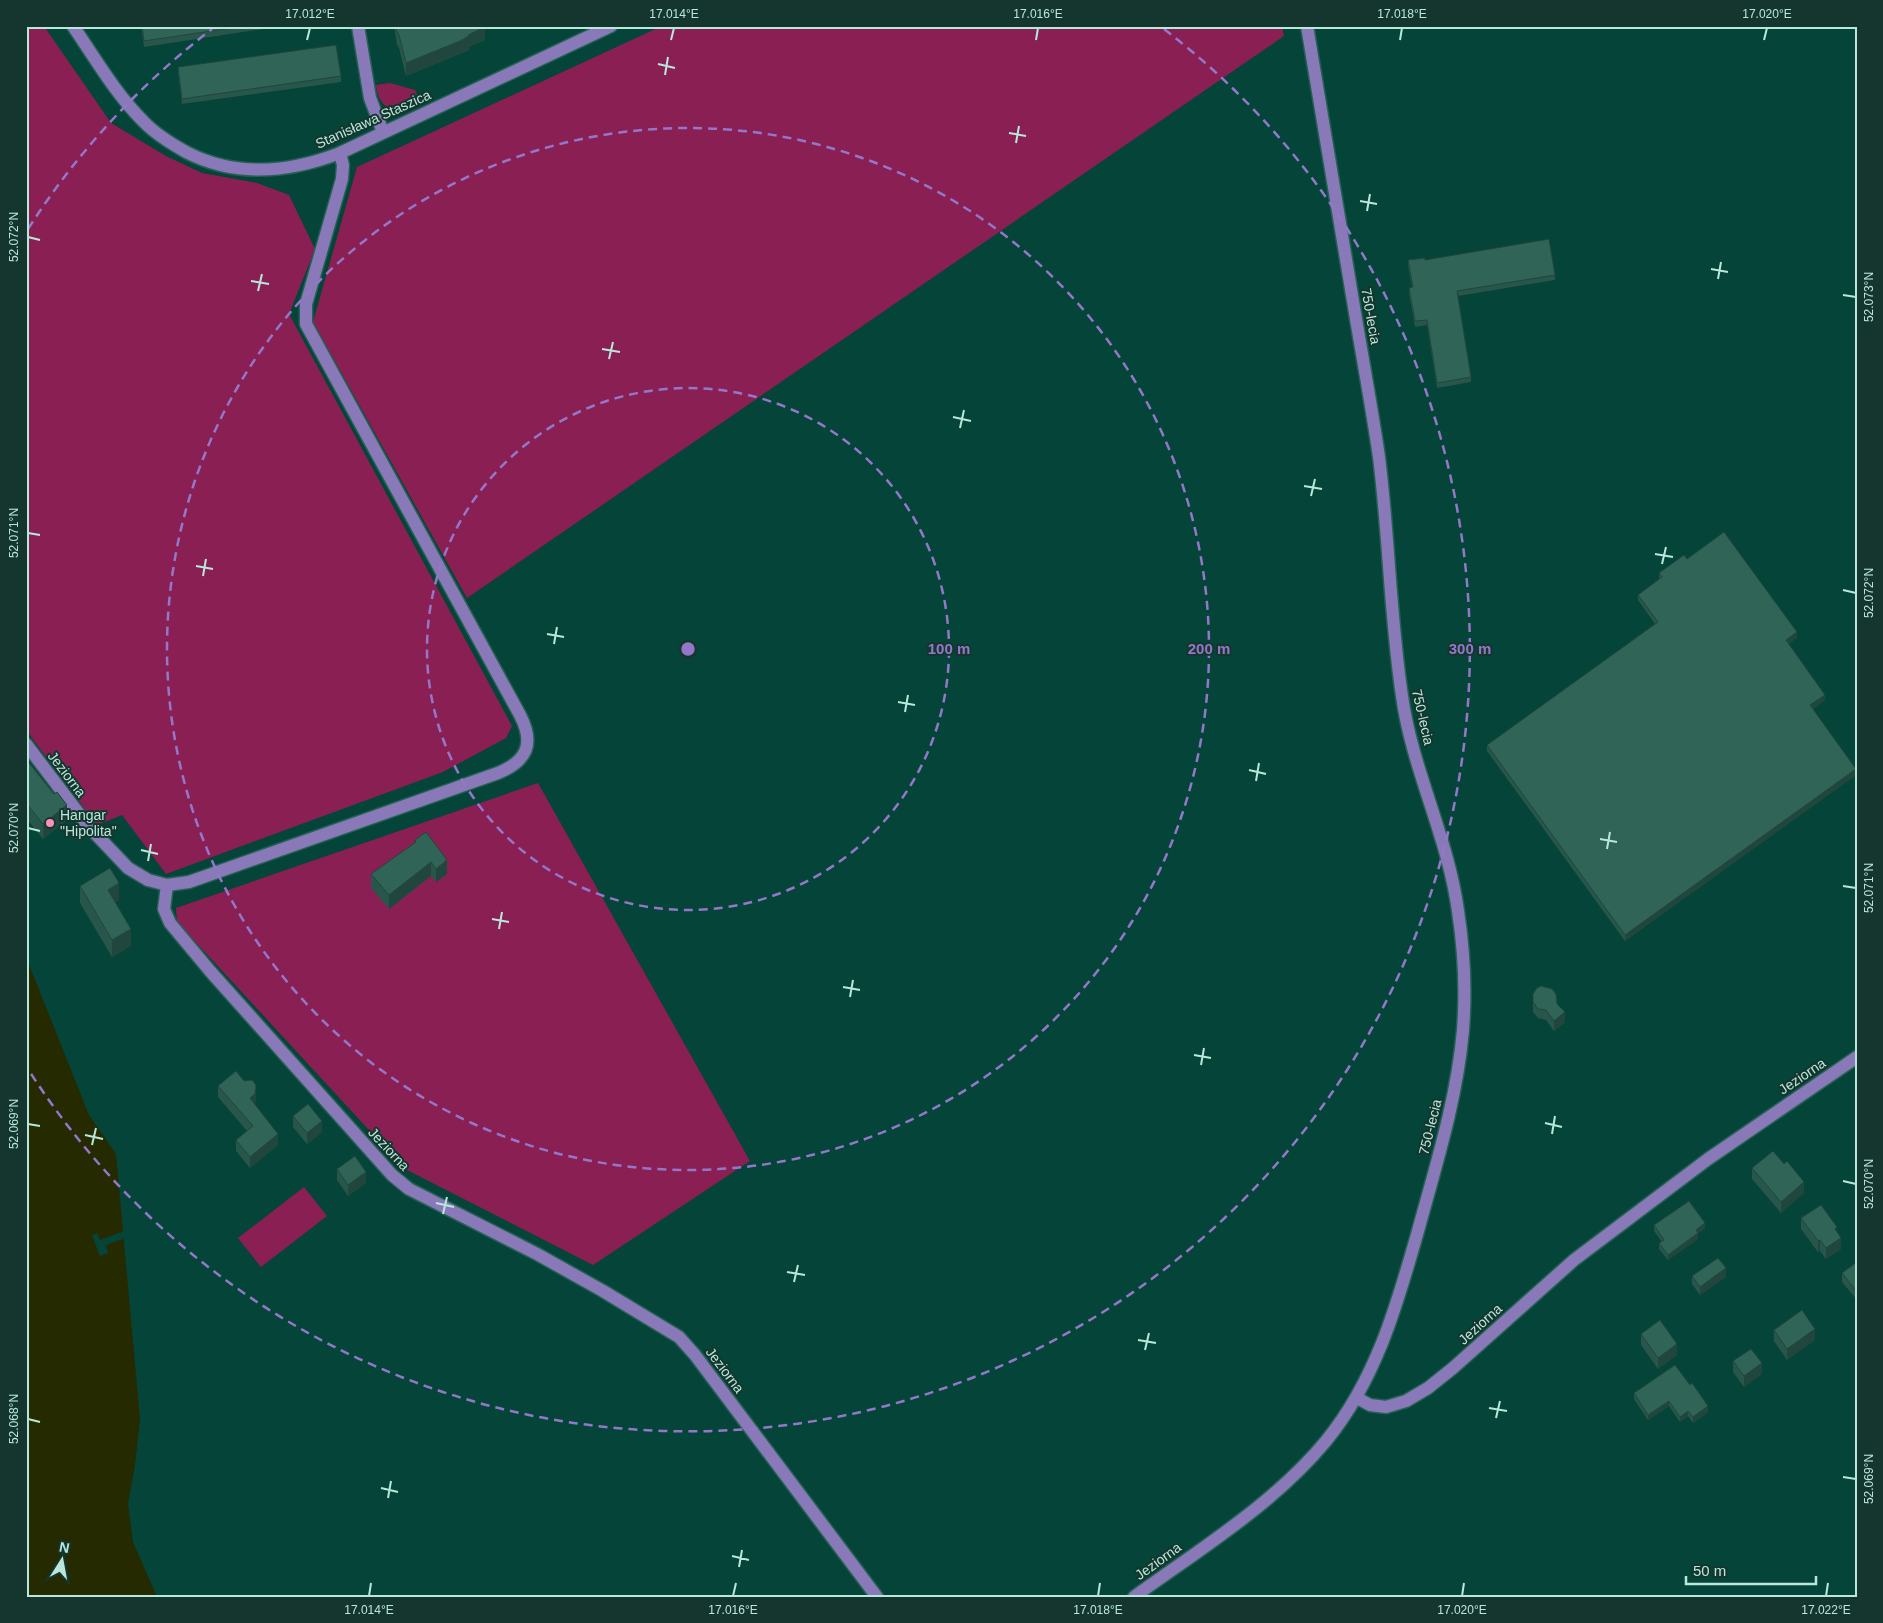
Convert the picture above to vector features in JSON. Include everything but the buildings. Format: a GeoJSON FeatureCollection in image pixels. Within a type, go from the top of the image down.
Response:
{"type":"FeatureCollection","features":[{"type":"Feature","properties":{"kind":"street","name":"Stanisława Staszica"},"geometry":{"type":"LineString","coordinates":[[73,26],[134,112],[156,133],[193,155],[227,167],[267,170],[280,170],[311,163],[340,153],[612,26]]}},
{"type":"Feature","properties":{"kind":"street"},"geometry":{"type":"LineString","coordinates":[[358,26],[370,98],[383,132]]}},
{"type":"Feature","properties":{"kind":"street","name":"750-lecia"},"geometry":{"type":"LineString","coordinates":[[1307,26],[1379,459],[1404,712],[1445,846],[1455,890],[1463,963],[1464,1007],[1461,1047],[1446,1128],[1391,1321],[1376,1360],[1357,1398]]}},
{"type":"Feature","properties":{"kind":"street"},"geometry":{"type":"LineString","coordinates":[[167,885],[189,882],[498,774],[514,766],[526,751],[528,732],[520,715],[306,324],[306,304],[342,180],[343,165],[340,153]]}},
{"type":"Feature","properties":{"kind":"street","name":"Jeziorna"},"geometry":{"type":"LineString","coordinates":[[26,744],[83,819],[128,868],[148,880],[167,885],[164,908],[170,922],[216,978],[392,1175],[409,1189],[558,1265],[679,1337],[695,1355],[877,1597]]}},
{"type":"Feature","properties":{"kind":"street","name":"Jeziorna"},"geometry":{"type":"LineString","coordinates":[[1134,1597],[1226,1531],[1286,1483],[1326,1441],[1357,1398],[1370,1405],[1386,1407],[1406,1401],[1428,1388],[1574,1260],[1708,1159],[1857,1057]]}},
{"type":"Feature","properties":{"kind":"shaded area"},"geometry":{"type":"Polygon","coordinates":[[[26,26],[44,26],[111,123],[166,156],[202,173],[257,183],[289,195],[315,249],[289,314],[512,726],[506,738],[443,772],[166,874],[122,815],[97,825],[26,730],[26,26]]]}},
{"type":"Feature","properties":{"kind":"shaded area"},"geometry":{"type":"Polygon","coordinates":[[[662,26],[1282,26],[1284,36],[467,598],[313,322],[357,167],[662,26]]]}},
{"type":"Feature","properties":{"kind":"shaded area"},"geometry":{"type":"Polygon","coordinates":[[[390,83],[415,90],[421,105],[406,110],[392,109],[386,106],[381,101],[376,85],[390,83]]]}},
{"type":"Feature","properties":{"kind":"shaded area"},"geometry":{"type":"Polygon","coordinates":[[[538,783],[750,1161],[593,1265],[405,1169],[177,922],[176,908],[538,783]]]}},
{"type":"Feature","properties":{"kind":"shaded area"},"geometry":{"type":"Polygon","coordinates":[[[26,957],[89,1115],[116,1154],[140,1419],[128,1504],[133,1542],[157,1597],[26,1597],[26,957]]]}},
{"type":"Feature","properties":{"kind":"shaded area"},"geometry":{"type":"Polygon","coordinates":[[[304,1187],[327,1216],[261,1267],[238,1238],[304,1187]]]}},
{"type":"Feature","properties":{"kind":"pier"},"geometry":{"type":"Polygon","coordinates":[[[124,1231],[126,1238],[106,1245],[108,1253],[100,1256],[92,1235],[97,1233],[100,1240],[124,1231]]]}},
{"type":"Feature","properties":{"kind":"place","name":"Hangar \"Hipolita\""},"geometry":{"type":"Point","coordinates":[50,823]}}]}
